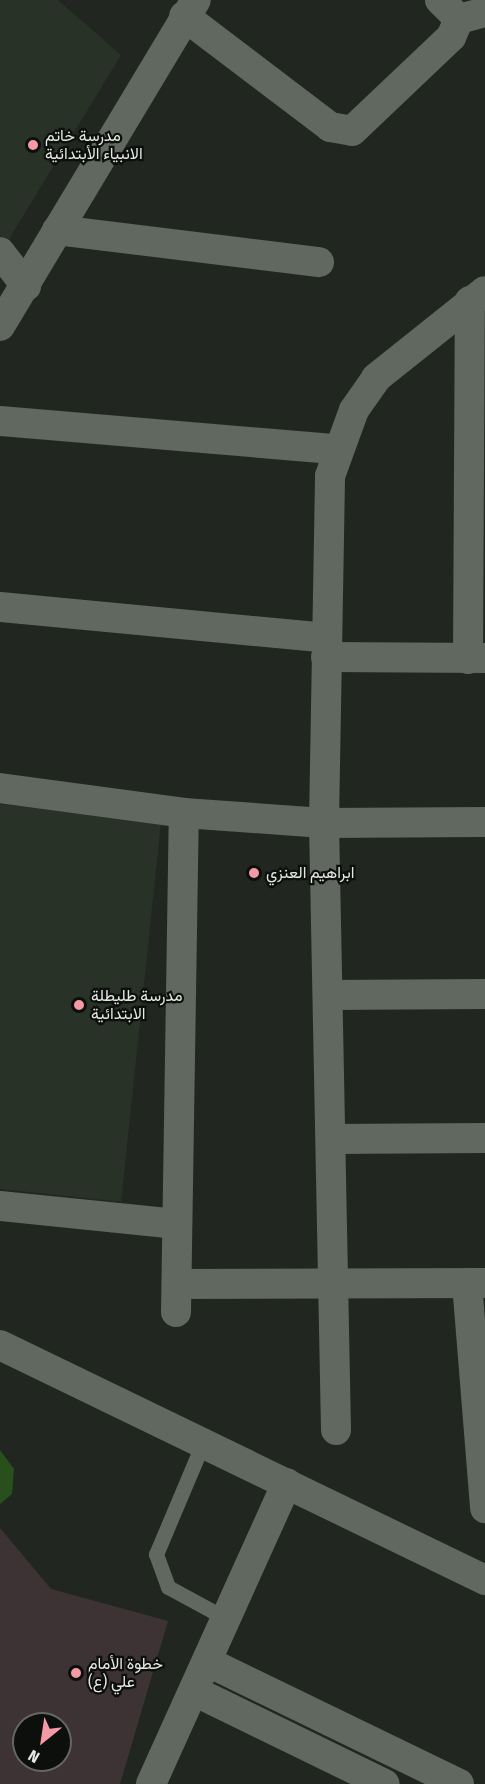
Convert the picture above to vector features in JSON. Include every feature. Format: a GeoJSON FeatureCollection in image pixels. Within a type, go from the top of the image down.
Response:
{"type":"FeatureCollection","features":[{"type":"Feature","properties":{"kind":"street"},"geometry":{"type":"LineString","coordinates":[[0,326],[26,286],[190,8],[330,128],[352,131],[451,37],[461,10]]}},
{"type":"Feature","properties":{"kind":"street"},"geometry":{"type":"LineString","coordinates":[[57,230],[319,262]]}},
{"type":"Feature","properties":{"kind":"street"},"geometry":{"type":"LineString","coordinates":[[0,252],[26,286]]}},
{"type":"Feature","properties":{"kind":"street"},"geometry":{"type":"LineString","coordinates":[[336,1430],[324,823],[327,506],[336,449],[376,378],[477,296]]}},
{"type":"Feature","properties":{"kind":"street"},"geometry":{"type":"LineString","coordinates":[[0,607],[326,647],[477,658],[477,296]]}},
{"type":"Feature","properties":{"kind":"street"},"geometry":{"type":"LineString","coordinates":[[0,421],[336,449]]}},
{"type":"Feature","properties":{"kind":"street"},"geometry":{"type":"LineString","coordinates":[[0,788],[183,813],[324,823],[485,822]]}},
{"type":"Feature","properties":{"kind":"street"},"geometry":{"type":"LineString","coordinates":[[183,813],[176,1298],[334,1283],[476,1282],[485,1508]]}},
{"type":"Feature","properties":{"kind":"street"},"geometry":{"type":"LineString","coordinates":[[328,995],[485,994]]}},
{"type":"Feature","properties":{"kind":"street"},"geometry":{"type":"LineString","coordinates":[[331,1139],[485,1138]]}},
{"type":"Feature","properties":{"kind":"street"},"geometry":{"type":"LineString","coordinates":[[0,1206],[177,1224]]}},
{"type":"Feature","properties":{"kind":"street"},"geometry":{"type":"LineString","coordinates":[[0,1346],[485,1580]]}},
{"type":"Feature","properties":{"kind":"street"},"geometry":{"type":"LineString","coordinates":[[151,1784],[287,1483]]}},
{"type":"Feature","properties":{"kind":"street"},"geometry":{"type":"LineString","coordinates":[[208,1662],[459,1784]]}},
{"type":"Feature","properties":{"kind":"street"},"geometry":{"type":"LineString","coordinates":[[194,1691],[385,1784]]}},
{"type":"Feature","properties":{"kind":"lane"},"geometry":{"type":"LineString","coordinates":[[203,1443],[156,1554],[168,1587],[227,1619]]}},
{"type":"Feature","properties":{"kind":"shaded area","name":"مدرسة خاتم الانبياء الأبتدائية"},"geometry":{"type":"Polygon","coordinates":[[[0,0],[58,0],[121,55],[6,244],[0,235],[0,0]]]}},
{"type":"Feature","properties":{"kind":"shaded area","name":"مدرسة طليطلة الابتدائية"},"geometry":{"type":"Polygon","coordinates":[[[0,804],[161,821],[121,1202],[0,1189],[0,804]]]}},
{"type":"Feature","properties":{"kind":"green space"},"geometry":{"type":"Polygon","coordinates":[[[0,1450],[14,1469],[12,1494],[0,1504],[0,1450]]]}},
{"type":"Feature","properties":{"kind":"building","name":"خطوة الأمام علي (ع)"},"geometry":{"type":"Polygon","coordinates":[[[0,1528],[51,1589],[168,1621],[120,1784],[0,1784],[0,1528]]]}},
{"type":"Feature","properties":{"kind":"place","name":"مدرسة خاتم الانبياء الأبتدائية"},"geometry":{"type":"Point","coordinates":[33,145]}},
{"type":"Feature","properties":{"kind":"place","name":"ابراهيم العنزي"},"geometry":{"type":"Point","coordinates":[254,873]}},
{"type":"Feature","properties":{"kind":"place","name":"مدرسة طليطلة الابتدائية"},"geometry":{"type":"Point","coordinates":[79,1005]}},
{"type":"Feature","properties":{"kind":"place","name":"خطوة الأمام علي (ع)"},"geometry":{"type":"Point","coordinates":[76,1673]}}]}
